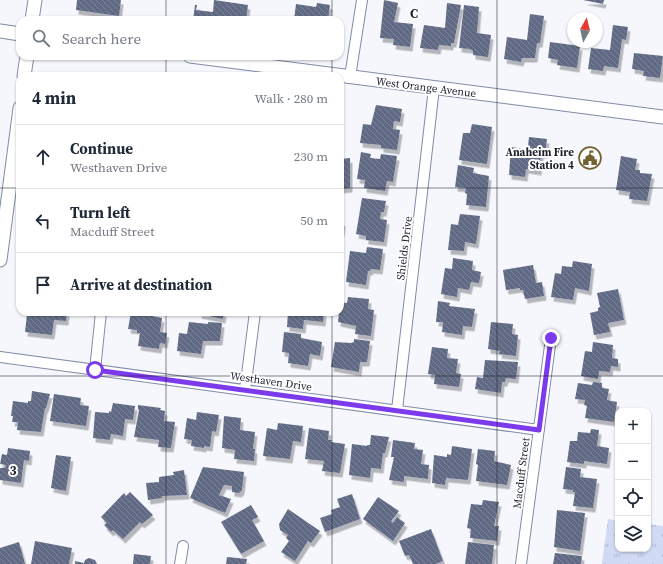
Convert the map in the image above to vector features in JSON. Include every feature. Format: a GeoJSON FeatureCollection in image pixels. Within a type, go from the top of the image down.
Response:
{"type":"FeatureCollection","features":[{"type":"Feature","properties":{"kind":"street"},"geometry":{"type":"LineString","coordinates":[[33,16],[35,0]]}},
{"type":"Feature","properties":{"kind":"street"},"geometry":{"type":"LineString","coordinates":[[350,77],[362,0]]}},
{"type":"Feature","properties":{"kind":"street"},"geometry":{"type":"LineString","coordinates":[[0,31],[16,33]]}},
{"type":"Feature","properties":{"kind":"street"},"geometry":{"type":"LineString","coordinates":[[25,72],[26,60]]}},
{"type":"Feature","properties":{"kind":"street","name":"West Orange Avenue"},"geometry":{"type":"LineString","coordinates":[[220,60],[312,72]]}},
{"type":"Feature","properties":{"kind":"street","name":"West Orange Avenue"},"geometry":{"type":"LineString","coordinates":[[344,76],[663,117]]}},
{"type":"Feature","properties":{"kind":"street","name":"Shields Drive"},"geometry":{"type":"LineString","coordinates":[[397,410],[434,88]]}},
{"type":"Feature","properties":{"kind":"street"},"geometry":{"type":"LineString","coordinates":[[0,260],[16,138]]}},
{"type":"Feature","properties":{"kind":"street"},"geometry":{"type":"LineString","coordinates":[[95,370],[101,316]]}},
{"type":"Feature","properties":{"kind":"street"},"geometry":{"type":"LineString","coordinates":[[245,390],[254,316]]}},
{"type":"Feature","properties":{"kind":"street","name":"Macduff Street"},"geometry":{"type":"LineString","coordinates":[[521,564],[551,338]]}},
{"type":"Feature","properties":{"kind":"street","name":"Westhaven Drive"},"geometry":{"type":"LineString","coordinates":[[0,357],[539,430]]}},
{"type":"Feature","properties":{"kind":"street"},"geometry":{"type":"LineString","coordinates":[[180,564],[183,546]]}},
{"type":"Feature","properties":{"kind":"green space"},"geometry":{"type":"Polygon","coordinates":[[[608,519],[615,520],[615,552],[651,552],[651,524],[663,526],[663,564],[602,564],[608,519]]]}},
{"type":"Feature","properties":{"kind":"building"},"geometry":{"type":"Polygon","coordinates":[[[77,0],[121,0],[119,16],[76,10],[77,0]]]}},
{"type":"Feature","properties":{"kind":"building"},"geometry":{"type":"Polygon","coordinates":[[[214,0],[248,5],[247,16],[194,16],[195,5],[197,5],[196,10],[213,12],[214,0]]]}},
{"type":"Feature","properties":{"kind":"building"},"geometry":{"type":"Polygon","coordinates":[[[384,0],[398,3],[394,22],[413,24],[410,47],[393,45],[394,39],[380,38],[384,0]]]}},
{"type":"Feature","properties":{"kind":"building"},"geometry":{"type":"Polygon","coordinates":[[[583,0],[604,0],[603,4],[583,0]]]}},
{"type":"Feature","properties":{"kind":"building"},"geometry":{"type":"Polygon","coordinates":[[[317,3],[330,5],[329,16],[294,16],[296,4],[316,7],[317,3]]]}},
{"type":"Feature","properties":{"kind":"building"},"geometry":{"type":"Polygon","coordinates":[[[447,3],[461,5],[454,43],[451,43],[451,46],[439,45],[438,50],[420,48],[424,25],[445,28],[447,3]]]}},
{"type":"Feature","properties":{"kind":"building"},"geometry":{"type":"Polygon","coordinates":[[[464,5],[479,7],[477,33],[491,35],[488,57],[473,55],[473,51],[470,49],[459,48],[464,5]]]}},
{"type":"Feature","properties":{"kind":"building"},"geometry":{"type":"Polygon","coordinates":[[[530,14],[544,16],[540,43],[537,43],[535,58],[522,58],[521,62],[504,59],[507,37],[527,40],[530,14]]]}},
{"type":"Feature","properties":{"kind":"building"},"geometry":{"type":"Polygon","coordinates":[[[613,25],[628,27],[626,40],[622,39],[618,68],[604,66],[603,71],[588,69],[591,48],[610,50],[613,25]]]}},
{"type":"Feature","properties":{"kind":"building"},"geometry":{"type":"Polygon","coordinates":[[[550,42],[567,44],[567,48],[580,48],[577,68],[557,65],[558,60],[548,58],[550,42]]]}},
{"type":"Feature","properties":{"kind":"building"},"geometry":{"type":"Polygon","coordinates":[[[634,53],[663,56],[660,78],[643,76],[644,71],[632,69],[634,53]]]}},
{"type":"Feature","properties":{"kind":"building"},"geometry":{"type":"Polygon","coordinates":[[[376,105],[402,109],[400,122],[394,121],[393,129],[400,130],[397,150],[381,148],[381,145],[360,143],[363,124],[371,125],[376,105]]]}},
{"type":"Feature","properties":{"kind":"building"},"geometry":{"type":"Polygon","coordinates":[[[472,124],[492,127],[487,164],[459,160],[463,133],[470,133],[472,124]]]}},
{"type":"Feature","properties":{"kind":"building"},"geometry":{"type":"Polygon","coordinates":[[[529,137],[547,139],[545,154],[541,154],[539,171],[526,169],[525,177],[509,175],[511,147],[525,149],[526,146],[528,146],[529,137]]]}},
{"type":"Feature","properties":{"kind":"building"},"geometry":{"type":"Polygon","coordinates":[[[361,152],[371,154],[370,158],[380,159],[381,154],[397,156],[393,182],[387,181],[385,191],[364,188],[365,180],[357,179],[361,152]]]}},
{"type":"Feature","properties":{"kind":"building"},"geometry":{"type":"Polygon","coordinates":[[[621,156],[637,159],[635,170],[640,170],[640,173],[652,174],[647,201],[629,199],[630,192],[616,190],[621,156]]]}},
{"type":"Feature","properties":{"kind":"building"},"geometry":{"type":"Polygon","coordinates":[[[350,158],[350,188],[344,189],[344,159],[350,158]]]}},
{"type":"Feature","properties":{"kind":"building"},"geometry":{"type":"Polygon","coordinates":[[[458,165],[474,168],[473,173],[489,176],[486,207],[466,205],[466,188],[455,187],[458,165]]]}},
{"type":"Feature","properties":{"kind":"building"},"geometry":{"type":"Polygon","coordinates":[[[362,198],[386,201],[384,212],[381,212],[380,219],[387,220],[384,242],[366,240],[366,236],[356,234],[362,198]]]}},
{"type":"Feature","properties":{"kind":"building"},"geometry":{"type":"Polygon","coordinates":[[[460,214],[480,216],[476,244],[465,242],[464,251],[448,250],[451,224],[458,225],[460,214]]]}},
{"type":"Feature","properties":{"kind":"building"},"geometry":{"type":"Polygon","coordinates":[[[367,247],[383,249],[380,270],[371,269],[368,271],[366,285],[346,282],[350,251],[366,253],[367,247]]]}},
{"type":"Feature","properties":{"kind":"building"},"geometry":{"type":"Polygon","coordinates":[[[453,258],[473,261],[472,270],[481,272],[479,283],[471,282],[469,290],[458,288],[457,297],[441,294],[445,268],[452,269],[453,258]]]}},
{"type":"Feature","properties":{"kind":"building"},"geometry":{"type":"Polygon","coordinates":[[[573,261],[592,264],[589,291],[575,288],[573,300],[551,297],[555,273],[561,274],[562,266],[572,267],[573,261]]]}},
{"type":"Feature","properties":{"kind":"building"},"geometry":{"type":"Polygon","coordinates":[[[533,265],[536,283],[542,282],[544,296],[525,299],[523,290],[520,290],[520,288],[506,290],[503,270],[533,265]]]}},
{"type":"Feature","properties":{"kind":"building"},"geometry":{"type":"Polygon","coordinates":[[[618,289],[624,320],[608,323],[610,332],[594,335],[590,313],[598,311],[598,308],[600,307],[597,293],[618,289]]]}},
{"type":"Feature","properties":{"kind":"building"},"geometry":{"type":"Polygon","coordinates":[[[348,297],[369,299],[368,309],[374,310],[371,336],[355,334],[356,326],[338,322],[339,316],[344,316],[344,303],[347,303],[348,297]]]}},
{"type":"Feature","properties":{"kind":"building"},"geometry":{"type":"Polygon","coordinates":[[[438,301],[450,303],[449,306],[475,309],[472,327],[463,326],[462,335],[442,332],[443,322],[436,322],[438,301]]]}},
{"type":"Feature","properties":{"kind":"building"},"geometry":{"type":"Polygon","coordinates":[[[27,316],[67,316],[66,321],[54,320],[52,335],[25,332],[27,316]]]}},
{"type":"Feature","properties":{"kind":"building"},"geometry":{"type":"Polygon","coordinates":[[[130,316],[152,316],[162,318],[160,332],[167,333],[165,344],[160,343],[159,349],[138,346],[140,333],[137,333],[137,330],[128,329],[130,316]]]}},
{"type":"Feature","properties":{"kind":"building"},"geometry":{"type":"Polygon","coordinates":[[[209,316],[223,316],[223,319],[209,316]]]}},
{"type":"Feature","properties":{"kind":"building"},"geometry":{"type":"Polygon","coordinates":[[[288,316],[324,316],[323,322],[304,320],[303,329],[287,327],[288,316]]]}},
{"type":"Feature","properties":{"kind":"building"},"geometry":{"type":"Polygon","coordinates":[[[189,322],[208,324],[208,322],[222,323],[220,341],[203,341],[201,354],[177,351],[179,333],[187,334],[189,322]]]}},
{"type":"Feature","properties":{"kind":"building"},"geometry":{"type":"Polygon","coordinates":[[[491,322],[513,324],[512,334],[518,335],[516,356],[499,354],[500,351],[488,349],[491,322]]]}},
{"type":"Feature","properties":{"kind":"building"},"geometry":{"type":"Polygon","coordinates":[[[284,332],[301,334],[301,338],[322,342],[320,356],[310,354],[308,366],[288,363],[289,353],[282,352],[284,332]]]}},
{"type":"Feature","properties":{"kind":"building"},"geometry":{"type":"Polygon","coordinates":[[[354,339],[370,341],[367,362],[360,362],[359,372],[331,367],[335,342],[351,343],[354,342],[354,339]]]}},
{"type":"Feature","properties":{"kind":"building"},"geometry":{"type":"Polygon","coordinates":[[[593,342],[613,345],[612,358],[618,359],[618,367],[611,366],[610,372],[599,371],[598,379],[581,376],[585,351],[592,352],[593,342]]]}},
{"type":"Feature","properties":{"kind":"building"},"geometry":{"type":"Polygon","coordinates":[[[432,347],[448,349],[447,358],[458,359],[456,373],[461,374],[459,387],[434,384],[435,375],[428,374],[432,347]]]}},
{"type":"Feature","properties":{"kind":"building"},"geometry":{"type":"Polygon","coordinates":[[[485,360],[518,362],[516,379],[506,378],[505,382],[502,382],[501,393],[475,389],[477,377],[483,378],[485,360]]]}},
{"type":"Feature","properties":{"kind":"building"},"geometry":{"type":"Polygon","coordinates":[[[593,382],[602,383],[602,388],[609,389],[607,400],[617,402],[614,422],[585,418],[587,406],[584,405],[585,400],[575,399],[578,383],[592,385],[593,382]]]}},
{"type":"Feature","properties":{"kind":"building"},"geometry":{"type":"Polygon","coordinates":[[[32,391],[50,394],[45,408],[41,432],[17,430],[18,422],[12,422],[13,416],[11,416],[13,401],[28,403],[28,401],[31,401],[32,391]]]}},
{"type":"Feature","properties":{"kind":"building"},"geometry":{"type":"Polygon","coordinates":[[[54,394],[81,398],[80,405],[89,406],[86,426],[50,421],[54,394]]]}},
{"type":"Feature","properties":{"kind":"building"},"geometry":{"type":"Polygon","coordinates":[[[113,403],[135,406],[133,420],[125,419],[123,436],[111,434],[110,440],[93,438],[95,412],[111,412],[113,403]]]}},
{"type":"Feature","properties":{"kind":"building"},"geometry":{"type":"Polygon","coordinates":[[[138,405],[161,408],[160,410],[165,411],[164,421],[175,422],[171,448],[158,447],[159,440],[134,437],[139,410],[138,405]]]}},
{"type":"Feature","properties":{"kind":"building"},"geometry":{"type":"Polygon","coordinates":[[[197,412],[219,415],[216,432],[212,431],[210,447],[204,446],[204,448],[191,446],[192,440],[184,439],[187,418],[196,420],[197,412]]]}},
{"type":"Feature","properties":{"kind":"building"},"geometry":{"type":"Polygon","coordinates":[[[224,416],[241,418],[240,430],[255,432],[253,449],[255,449],[254,461],[234,459],[235,450],[222,448],[224,416]]]}},
{"type":"Feature","properties":{"kind":"building"},"geometry":{"type":"Polygon","coordinates":[[[278,423],[303,426],[301,442],[293,441],[290,459],[263,456],[267,428],[277,430],[278,423]]]}},
{"type":"Feature","properties":{"kind":"building"},"geometry":{"type":"Polygon","coordinates":[[[309,428],[329,431],[328,440],[332,440],[331,442],[345,444],[340,473],[322,471],[324,461],[305,459],[309,428]]]}},
{"type":"Feature","properties":{"kind":"building"},"geometry":{"type":"Polygon","coordinates":[[[591,429],[599,430],[597,446],[609,448],[607,464],[584,461],[584,464],[567,462],[570,441],[577,441],[578,432],[590,433],[591,429]]]}},
{"type":"Feature","properties":{"kind":"building"},"geometry":{"type":"Polygon","coordinates":[[[371,435],[389,437],[385,453],[383,453],[381,469],[371,468],[370,478],[349,475],[352,444],[370,445],[371,435]]]}},
{"type":"Feature","properties":{"kind":"building"},"geometry":{"type":"Polygon","coordinates":[[[393,440],[415,443],[414,449],[423,450],[421,464],[429,465],[428,479],[404,476],[404,482],[389,480],[394,457],[391,457],[393,440]]]}},
{"type":"Feature","properties":{"kind":"building"},"geometry":{"type":"Polygon","coordinates":[[[452,446],[472,449],[468,480],[446,478],[445,485],[432,483],[434,455],[447,457],[447,454],[451,455],[452,446]]]}},
{"type":"Feature","properties":{"kind":"building"},"geometry":{"type":"Polygon","coordinates":[[[8,448],[30,451],[29,461],[24,460],[21,483],[0,480],[0,468],[5,468],[6,465],[0,464],[2,454],[7,455],[8,448]]]}},
{"type":"Feature","properties":{"kind":"building"},"geometry":{"type":"Polygon","coordinates":[[[478,449],[495,451],[494,461],[511,465],[507,485],[476,481],[478,449]]]}},
{"type":"Feature","properties":{"kind":"building"},"geometry":{"type":"Polygon","coordinates":[[[56,455],[71,457],[66,491],[51,488],[56,455]]]}},
{"type":"Feature","properties":{"kind":"building"},"geometry":{"type":"Polygon","coordinates":[[[203,467],[244,472],[242,490],[239,493],[232,492],[232,486],[224,485],[219,495],[231,499],[225,513],[190,498],[203,467]]]}},
{"type":"Feature","properties":{"kind":"building"},"geometry":{"type":"Polygon","coordinates":[[[566,467],[581,469],[580,477],[597,479],[593,508],[573,506],[575,492],[573,492],[573,490],[563,489],[566,467]]]}},
{"type":"Feature","properties":{"kind":"building"},"geometry":{"type":"Polygon","coordinates":[[[184,470],[187,495],[162,496],[162,498],[148,500],[146,483],[159,482],[159,477],[174,475],[173,472],[184,470]]]}},
{"type":"Feature","properties":{"kind":"building"},"geometry":{"type":"Polygon","coordinates":[[[130,492],[153,515],[142,524],[140,522],[123,539],[113,530],[111,532],[104,525],[107,523],[101,517],[124,493],[126,496],[130,492]]]}},
{"type":"Feature","properties":{"kind":"building"},"geometry":{"type":"Polygon","coordinates":[[[352,494],[360,519],[325,532],[320,518],[332,514],[331,510],[340,507],[337,499],[352,494]]]}},
{"type":"Feature","properties":{"kind":"building"},"geometry":{"type":"Polygon","coordinates":[[[378,497],[399,511],[391,521],[393,523],[397,517],[405,523],[393,541],[363,519],[378,497]]]}},
{"type":"Feature","properties":{"kind":"building"},"geometry":{"type":"Polygon","coordinates":[[[483,500],[499,502],[494,526],[499,526],[497,541],[470,538],[471,529],[467,528],[471,504],[482,505],[483,500]]]}},
{"type":"Feature","properties":{"kind":"building"},"geometry":{"type":"Polygon","coordinates":[[[251,505],[258,517],[252,520],[264,541],[241,554],[221,522],[251,505]]]}},
{"type":"Feature","properties":{"kind":"building"},"geometry":{"type":"Polygon","coordinates":[[[288,509],[320,531],[311,543],[308,541],[295,561],[281,552],[289,541],[286,538],[288,535],[280,530],[279,524],[288,509]]]}},
{"type":"Feature","properties":{"kind":"building"},"geometry":{"type":"Polygon","coordinates":[[[557,510],[585,513],[580,551],[554,547],[557,510]]]}},
{"type":"Feature","properties":{"kind":"building"},"geometry":{"type":"Polygon","coordinates":[[[431,529],[443,561],[436,564],[413,564],[409,555],[405,556],[399,541],[431,529]]]}},
{"type":"Feature","properties":{"kind":"building"},"geometry":{"type":"Polygon","coordinates":[[[35,541],[72,548],[69,564],[31,564],[35,541]]]}},
{"type":"Feature","properties":{"kind":"building"},"geometry":{"type":"Polygon","coordinates":[[[19,542],[25,564],[0,564],[0,548],[19,542]]]}},
{"type":"Feature","properties":{"kind":"building"},"geometry":{"type":"Polygon","coordinates":[[[468,542],[494,545],[492,564],[465,564],[468,542]]]}},
{"type":"Feature","properties":{"kind":"building"},"geometry":{"type":"Polygon","coordinates":[[[555,553],[582,556],[581,564],[553,564],[555,553]]]}},
{"type":"Feature","properties":{"kind":"building"},"geometry":{"type":"Polygon","coordinates":[[[134,554],[151,556],[150,564],[133,564],[134,554]]]}},
{"type":"Feature","properties":{"kind":"building"},"geometry":{"type":"Polygon","coordinates":[[[227,557],[247,559],[246,564],[226,564],[227,557]]]}},
{"type":"Feature","properties":{"kind":"building"},"geometry":{"type":"Polygon","coordinates":[[[89,558],[95,560],[97,564],[75,564],[75,561],[84,563],[85,560],[89,558]]]}},
{"type":"Feature","properties":{"kind":"place","name":"Anaheim Fire Station 4"},"geometry":{"type":"Point","coordinates":[590,158]}},
{"type":"Feature","properties":{"kind":"route"},"geometry":{"type":"LineString","coordinates":[[95,370],[539,430],[551,338]]}}]}
